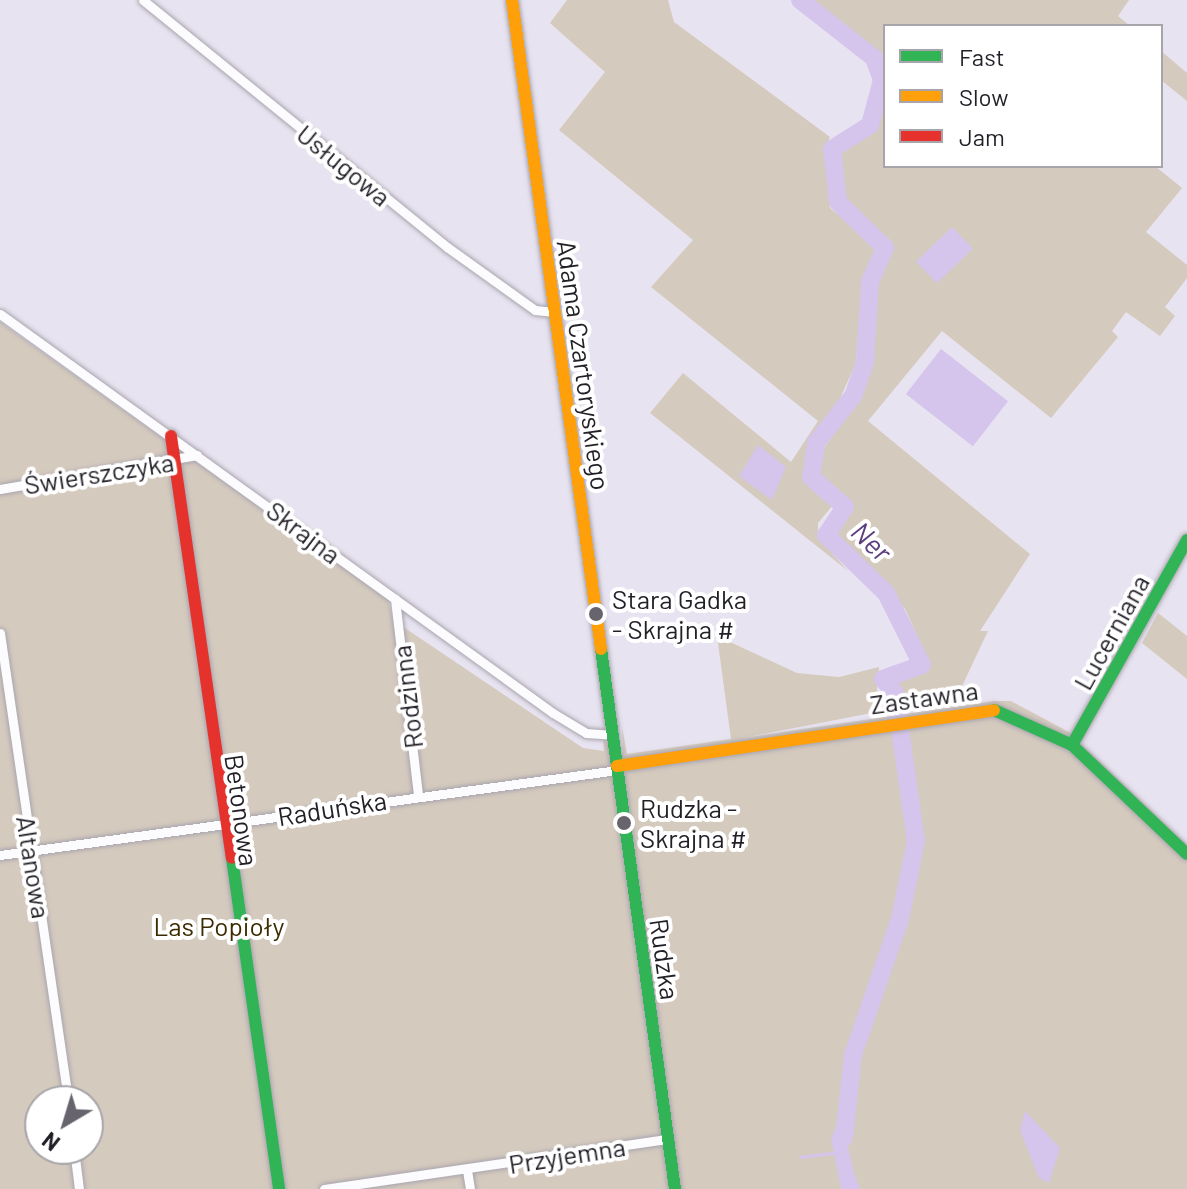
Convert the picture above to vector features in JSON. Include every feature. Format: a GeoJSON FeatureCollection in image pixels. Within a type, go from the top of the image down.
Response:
{"type":"FeatureCollection","features":[{"type":"Feature","properties":{"kind":"street","name":"Usługowa"},"geometry":{"type":"LineString","coordinates":[[143,0],[447,247],[535,310],[554,312]]}},
{"type":"Feature","properties":{"kind":"street","name":"Adama Czartoryskiego"},"geometry":{"type":"LineString","coordinates":[[512,0],[613,735]]}},
{"type":"Feature","properties":{"kind":"street","name":"Skrajna"},"geometry":{"type":"LineString","coordinates":[[0,314],[562,719],[586,733],[613,735]]}},
{"type":"Feature","properties":{"kind":"street","name":"Betonowa"},"geometry":{"type":"LineString","coordinates":[[171,436],[172,464],[221,826],[279,1189]]}},
{"type":"Feature","properties":{"kind":"street","name":"Świerszczyka"},"geometry":{"type":"LineString","coordinates":[[0,489],[172,464],[197,455]]}},
{"type":"Feature","properties":{"kind":"street","name":"Lucerniana"},"geometry":{"type":"LineString","coordinates":[[1072,745],[1187,540]]}},
{"type":"Feature","properties":{"kind":"street","name":"Rodzinna"},"geometry":{"type":"LineString","coordinates":[[395,599],[418,795]]}},
{"type":"Feature","properties":{"kind":"street","name":"Altanowa"},"geometry":{"type":"LineString","coordinates":[[0,633],[66,1085]]}},
{"type":"Feature","properties":{"kind":"street","name":"Zastawna"},"geometry":{"type":"LineString","coordinates":[[617,768],[881,725],[1002,709],[1072,745],[1187,854]]}},
{"type":"Feature","properties":{"kind":"street","name":"Rudzka"},"geometry":{"type":"LineString","coordinates":[[613,735],[675,1189]]}},
{"type":"Feature","properties":{"kind":"street","name":"Raduńska"},"geometry":{"type":"LineString","coordinates":[[0,855],[617,768]]}},
{"type":"Feature","properties":{"kind":"street","name":"Przyjemna"},"geometry":{"type":"LineString","coordinates":[[324,1189],[668,1139]]}},
{"type":"Feature","properties":{"kind":"street"},"geometry":{"type":"LineString","coordinates":[[76,1165],[79,1189]]}},
{"type":"Feature","properties":{"kind":"street"},"geometry":{"type":"LineString","coordinates":[[467,1170],[470,1189]]}},
{"type":"Feature","properties":{"kind":"green space"},"geometry":{"type":"Polygon","coordinates":[[[567,0],[668,0],[674,22],[830,137],[824,151],[830,208],[875,245],[874,262],[862,279],[856,363],[834,412],[808,441],[803,479],[833,505],[818,523],[818,538],[848,571],[650,413],[683,373],[791,462],[818,421],[651,287],[693,240],[559,130],[605,72],[550,23],[567,0]]]}},
{"type":"Feature","properties":{"kind":"green space"},"geometry":{"type":"Polygon","coordinates":[[[808,0],[1129,0],[1118,16],[1128,24],[883,24],[883,55],[808,0]]]}},
{"type":"Feature","properties":{"kind":"green space"},"geometry":{"type":"Polygon","coordinates":[[[1163,53],[1187,73],[1187,101],[1163,82],[1163,53]]]}},
{"type":"Feature","properties":{"kind":"green space"},"geometry":{"type":"Polygon","coordinates":[[[883,111],[883,168],[1157,168],[1182,188],[1146,232],[1187,265],[1187,278],[1165,307],[1175,316],[1160,336],[1126,312],[1112,331],[1118,337],[1051,418],[942,331],[868,421],[1030,554],[980,631],[988,631],[955,701],[903,710],[894,679],[930,664],[905,609],[833,533],[851,508],[821,477],[820,454],[859,398],[872,362],[876,283],[891,241],[845,199],[839,155],[878,125],[883,111]]]}},
{"type":"Feature","properties":{"kind":"green space","name":"Las Popioły"},"geometry":{"type":"Polygon","coordinates":[[[0,322],[388,599],[393,620],[583,748],[604,751],[603,740],[623,753],[622,727],[627,754],[731,739],[717,636],[797,673],[839,677],[879,667],[877,690],[887,699],[887,710],[742,738],[994,701],[1011,701],[1069,732],[1187,845],[1187,1189],[0,1189],[0,322]]]}},
{"type":"Feature","properties":{"kind":"green space"},"geometry":{"type":"Polygon","coordinates":[[[1158,613],[1187,636],[1187,679],[1142,643],[1158,613]]]}},
{"type":"Feature","properties":{"kind":"shaded area"},"geometry":{"type":"Polygon","coordinates":[[[952,227],[973,249],[937,283],[916,262],[952,227]]]}},
{"type":"Feature","properties":{"kind":"shaded area"},"geometry":{"type":"Polygon","coordinates":[[[941,349],[1008,401],[973,446],[906,394],[941,349]]]}},
{"type":"Feature","properties":{"kind":"shaded area"},"geometry":{"type":"Polygon","coordinates":[[[758,445],[786,467],[772,500],[739,476],[758,445]]]}},
{"type":"Feature","properties":{"kind":"shaded area"},"geometry":{"type":"Polygon","coordinates":[[[1025,1111],[1060,1148],[1049,1183],[1039,1178],[1020,1130],[1025,1111]]]}},
{"type":"Feature","properties":{"kind":"shaded area"},"geometry":{"type":"Polygon","coordinates":[[[841,1116],[860,1189],[841,1189],[831,1138],[841,1116]]]}},
{"type":"Feature","properties":{"kind":"waterway","name":"Ner"},"geometry":{"type":"LineString","coordinates":[[800,0],[874,58],[882,80],[870,125],[832,149],[838,202],[885,248],[870,281],[865,362],[853,396],[816,443],[811,477],[845,507],[826,535],[886,593],[922,665],[883,679],[895,694],[916,841],[900,919],[853,1055],[844,1138]]}},
{"type":"Feature","properties":{"kind":"waterway"},"geometry":{"type":"LineString","coordinates":[[800,1157],[834,1153]]}},
{"type":"Feature","properties":{"kind":"traffic: fast"},"geometry":{"type":"LineString","coordinates":[[1072,745],[1187,540]]}},
{"type":"Feature","properties":{"kind":"traffic: fast"},"geometry":{"type":"LineString","coordinates":[[601,649],[675,1189]]}},
{"type":"Feature","properties":{"kind":"traffic: fast"},"geometry":{"type":"LineString","coordinates":[[994,710],[1072,745],[1187,854]]}},
{"type":"Feature","properties":{"kind":"traffic: fast"},"geometry":{"type":"LineString","coordinates":[[232,858],[279,1189]]}},
{"type":"Feature","properties":{"kind":"traffic: slow"},"geometry":{"type":"LineString","coordinates":[[512,0],[601,649]]}},
{"type":"Feature","properties":{"kind":"traffic: slow"},"geometry":{"type":"LineString","coordinates":[[617,766],[994,710]]}},
{"type":"Feature","properties":{"kind":"traffic: jam"},"geometry":{"type":"LineString","coordinates":[[171,436],[232,858]]}},
{"type":"Feature","properties":{"kind":"place","name":"Stara Gadka - Skrajna #"},"geometry":{"type":"Point","coordinates":[596,614]}},
{"type":"Feature","properties":{"kind":"place","name":"Rudzka - Skrajna #"},"geometry":{"type":"Point","coordinates":[624,823]}}]}
